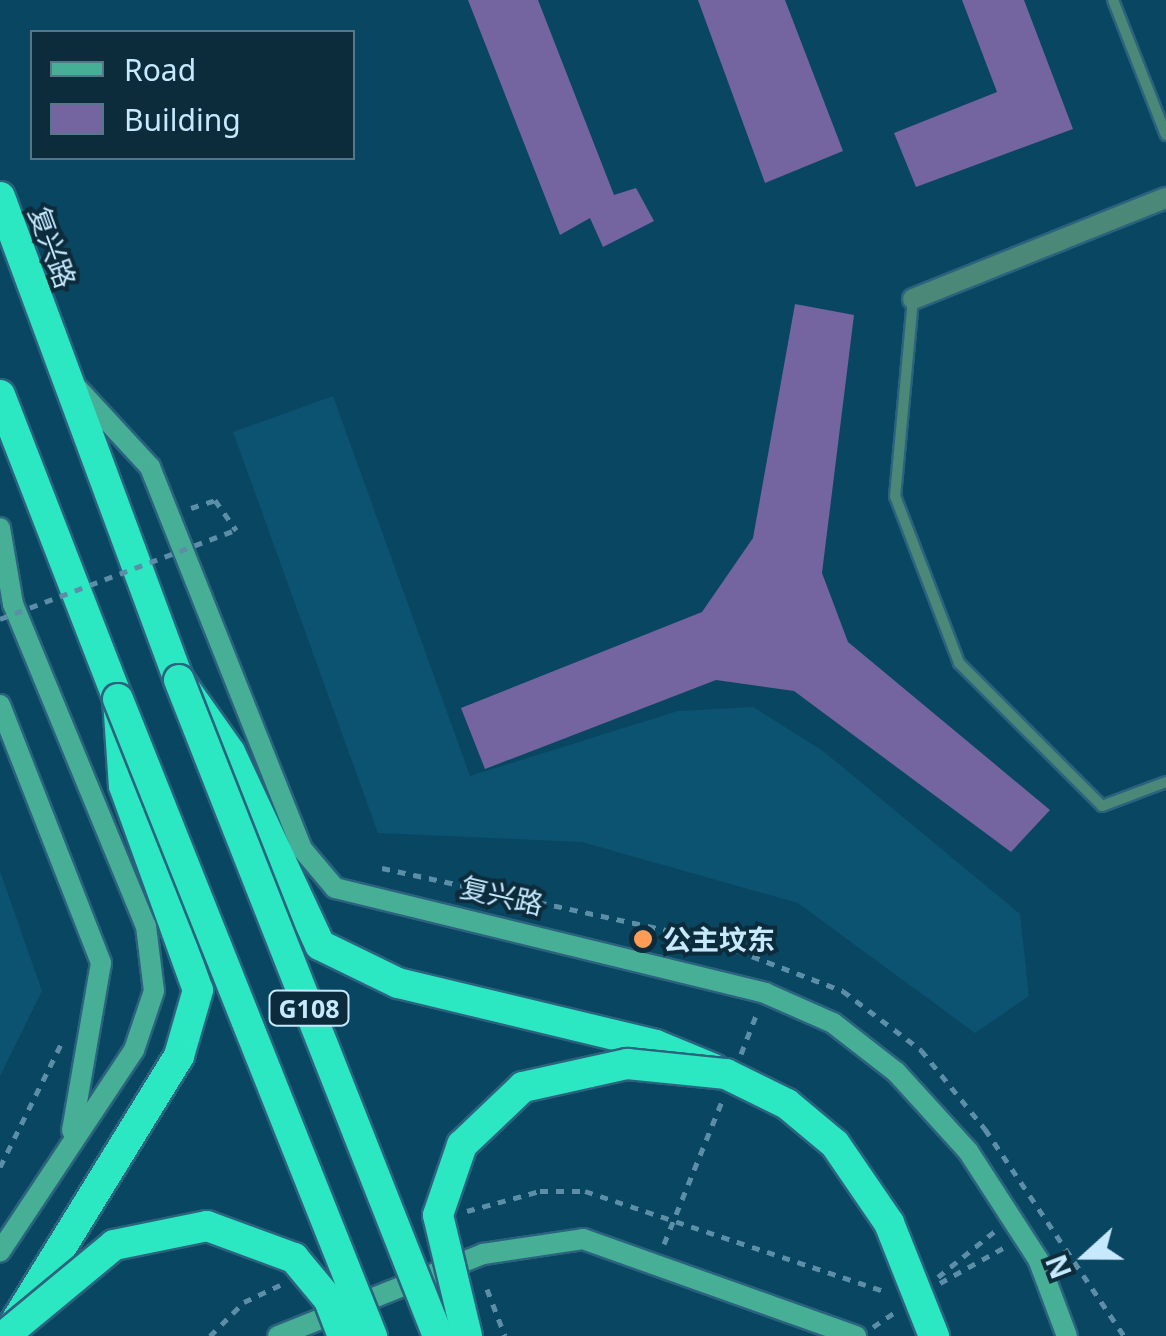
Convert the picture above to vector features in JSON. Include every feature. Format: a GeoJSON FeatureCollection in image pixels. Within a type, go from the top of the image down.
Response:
{"type":"FeatureCollection","features":[{"type":"Feature","properties":{"kind":"highway","name":"复兴路"},"geometry":{"type":"LineString","coordinates":[[0,198],[179,680],[438,1336]]}},
{"type":"Feature","properties":{"kind":"highway","name":"G108"},"geometry":{"type":"LineString","coordinates":[[0,396],[372,1336]]}},
{"type":"Feature","properties":{"kind":"highway"},"geometry":{"type":"LineString","coordinates":[[179,680],[230,752],[309,932],[336,959],[656,1045],[786,1104],[856,1167],[889,1223],[934,1336]]}},
{"type":"Feature","properties":{"kind":"highway"},"geometry":{"type":"LineString","coordinates":[[8,1334],[179,1056],[195,1014],[192,960],[124,786],[118,699]]}},
{"type":"Feature","properties":{"kind":"highway"},"geometry":{"type":"LineString","coordinates":[[467,1336],[438,1215],[462,1145],[478,1125],[524,1088],[589,1068],[728,1079]]}},
{"type":"Feature","properties":{"kind":"highway"},"geometry":{"type":"LineString","coordinates":[[8,1334],[114,1245],[207,1226],[250,1235],[294,1258],[329,1300],[343,1336]]}},
{"type":"Feature","properties":{"kind":"street"},"geometry":{"type":"LineString","coordinates":[[914,300],[1166,198]]}},
{"type":"Feature","properties":{"kind":"street","name":"复兴路"},"geometry":{"type":"LineString","coordinates":[[66,376],[150,467],[302,849],[335,888],[765,993],[833,1023],[896,1072],[968,1151],[1038,1258],[1067,1336]]}},
{"type":"Feature","properties":{"kind":"street"},"geometry":{"type":"LineString","coordinates":[[0,528],[13,604],[153,960],[149,1020],[0,1252]]}},
{"type":"Feature","properties":{"kind":"street"},"geometry":{"type":"LineString","coordinates":[[0,704],[101,962],[71,1138]]}},
{"type":"Feature","properties":{"kind":"street"},"geometry":{"type":"LineString","coordinates":[[278,1336],[483,1254],[582,1239],[856,1336]]}},
{"type":"Feature","properties":{"kind":"lane"},"geometry":{"type":"LineString","coordinates":[[1114,0],[1166,134]]}},
{"type":"Feature","properties":{"kind":"lane"},"geometry":{"type":"LineString","coordinates":[[914,300],[895,496],[960,663],[1102,806],[1166,782]]}},
{"type":"Feature","properties":{"kind":"path"},"geometry":{"type":"LineString","coordinates":[[0,619],[236,530],[215,500],[169,516]]}},
{"type":"Feature","properties":{"kind":"path"},"geometry":{"type":"LineString","coordinates":[[382,868],[606,914]]}},
{"type":"Feature","properties":{"kind":"path"},"geometry":{"type":"LineString","coordinates":[[0,1167],[66,1030]]}},
{"type":"Feature","properties":{"kind":"path"},"geometry":{"type":"LineString","coordinates":[[674,1218],[750,1030]]}},
{"type":"Feature","properties":{"kind":"path"},"geometry":{"type":"LineString","coordinates":[[986,1129],[1124,1336]]}},
{"type":"Feature","properties":{"kind":"path"},"geometry":{"type":"LineString","coordinates":[[482,1277],[505,1336]]}},
{"type":"Feature","properties":{"kind":"shaded area"},"geometry":{"type":"Polygon","coordinates":[[[333,396],[470,776],[678,711],[753,707],[823,751],[1020,914],[1029,996],[975,1033],[798,903],[582,842],[378,833],[233,432],[333,396]]]}},
{"type":"Feature","properties":{"kind":"shaded area"},"geometry":{"type":"Polygon","coordinates":[[[0,871],[42,991],[0,1076],[0,871]]]}},
{"type":"Feature","properties":{"kind":"building"},"geometry":{"type":"Polygon","coordinates":[[[468,0],[538,0],[614,195],[636,188],[654,221],[603,247],[590,218],[560,235],[468,0]]]}},
{"type":"Feature","properties":{"kind":"building"},"geometry":{"type":"Polygon","coordinates":[[[698,0],[785,0],[843,151],[765,183],[698,0]]]}},
{"type":"Feature","properties":{"kind":"building"},"geometry":{"type":"Polygon","coordinates":[[[962,0],[1024,0],[1073,129],[916,187],[894,133],[997,92],[962,0]]]}},
{"type":"Feature","properties":{"kind":"building"},"geometry":{"type":"Polygon","coordinates":[[[795,304],[854,315],[822,573],[848,642],[1050,810],[1011,852],[794,691],[716,680],[485,769],[461,708],[702,612],[753,538],[795,304]]]}},
{"type":"Feature","properties":{"kind":"place","name":"公主坟东"},"geometry":{"type":"Point","coordinates":[643,939]}}]}
